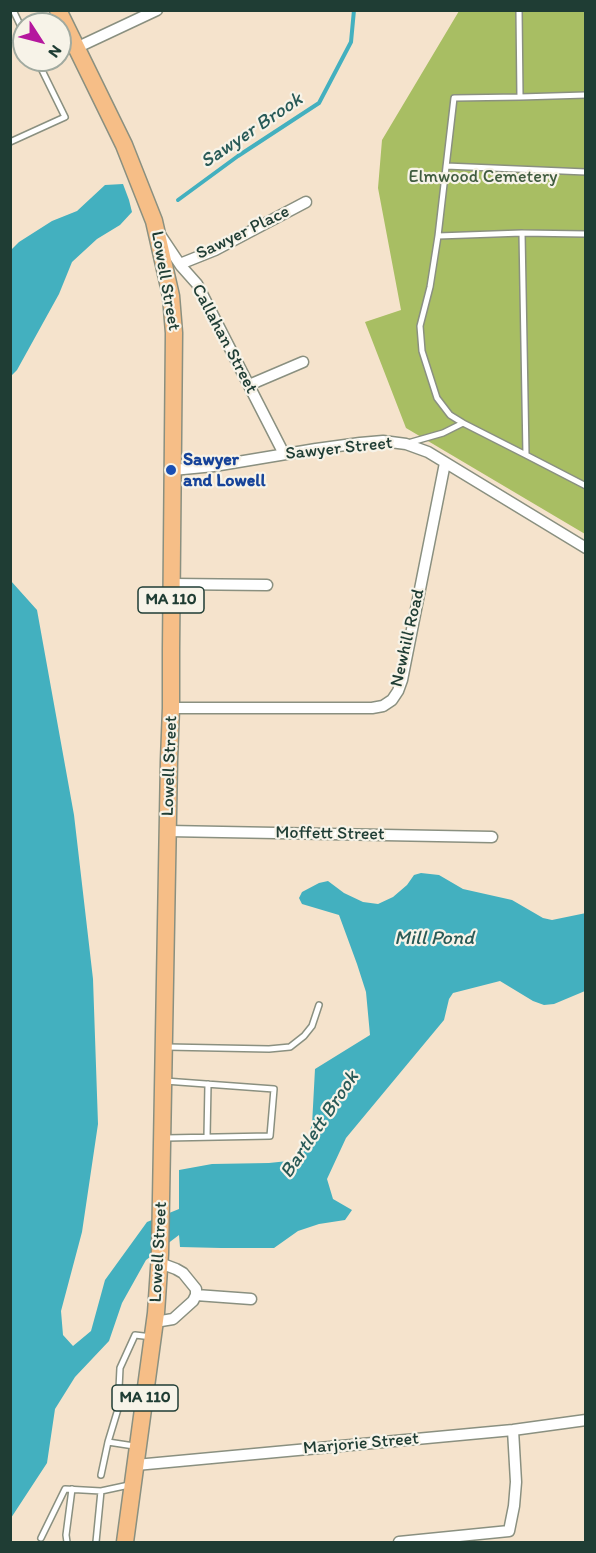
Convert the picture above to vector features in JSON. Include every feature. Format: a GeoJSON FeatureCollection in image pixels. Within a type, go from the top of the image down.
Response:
{"type":"FeatureCollection","features":[{"type":"Feature","properties":{"kind":"main road","name":"Lowell Street"},"geometry":{"type":"LineString","coordinates":[[58,10],[124,145],[154,221],[171,296],[174,333],[171,708],[162,1212],[154,1330],[125,1542]]}},
{"type":"Feature","properties":{"kind":"street"},"geometry":{"type":"LineString","coordinates":[[76,48],[157,10]]}},
{"type":"Feature","properties":{"kind":"street","name":"Sawyer Place"},"geometry":{"type":"LineString","coordinates":[[180,264],[215,250],[306,202]]}},
{"type":"Feature","properties":{"kind":"street","name":"Callahan Street"},"geometry":{"type":"LineString","coordinates":[[156,230],[197,284],[284,454]]}},
{"type":"Feature","properties":{"kind":"street"},"geometry":{"type":"LineString","coordinates":[[249,385],[303,362]]}},
{"type":"Feature","properties":{"kind":"street","name":"Sawyer Street"},"geometry":{"type":"LineString","coordinates":[[173,470],[372,442],[406,444],[428,452],[585,548]]}},
{"type":"Feature","properties":{"kind":"street","name":"Newhill Road"},"geometry":{"type":"LineString","coordinates":[[171,708],[372,708],[383,706],[392,700],[402,680],[445,463]]}},
{"type":"Feature","properties":{"kind":"street"},"geometry":{"type":"LineString","coordinates":[[172,584],[267,585]]}},
{"type":"Feature","properties":{"kind":"street","name":"Moffett Street"},"geometry":{"type":"LineString","coordinates":[[168,831],[492,837]]}},
{"type":"Feature","properties":{"kind":"street"},"geometry":{"type":"LineString","coordinates":[[154,1330],[173,1318],[193,1301],[196,1295],[196,1289],[183,1273],[160,1258]]}},
{"type":"Feature","properties":{"kind":"street"},"geometry":{"type":"LineString","coordinates":[[196,1295],[251,1299]]}},
{"type":"Feature","properties":{"kind":"street","name":"Marjorie Street"},"geometry":{"type":"LineString","coordinates":[[136,1465],[513,1430],[585,1420]]}},
{"type":"Feature","properties":{"kind":"street"},"geometry":{"type":"LineString","coordinates":[[399,1542],[509,1531],[516,1482],[513,1430]]}},
{"type":"Feature","properties":{"kind":"lane"},"geometry":{"type":"LineString","coordinates":[[519,10],[520,97]]}},
{"type":"Feature","properties":{"kind":"lane"},"geometry":{"type":"LineString","coordinates":[[10,142],[65,117],[43,72]]}},
{"type":"Feature","properties":{"kind":"lane"},"geometry":{"type":"LineString","coordinates":[[585,95],[454,98],[438,236],[430,287],[420,326],[422,351],[437,398],[450,415],[585,486]]}},
{"type":"Feature","properties":{"kind":"lane"},"geometry":{"type":"LineString","coordinates":[[446,166],[585,172]]}},
{"type":"Feature","properties":{"kind":"lane"},"geometry":{"type":"LineString","coordinates":[[438,236],[522,233],[585,234]]}},
{"type":"Feature","properties":{"kind":"lane"},"geometry":{"type":"LineString","coordinates":[[522,233],[526,454]]}},
{"type":"Feature","properties":{"kind":"lane"},"geometry":{"type":"LineString","coordinates":[[406,444],[443,433],[463,423]]}},
{"type":"Feature","properties":{"kind":"lane"},"geometry":{"type":"LineString","coordinates":[[164,1047],[269,1049],[290,1047],[312,1026],[319,1005]]}},
{"type":"Feature","properties":{"kind":"lane"},"geometry":{"type":"LineString","coordinates":[[163,1080],[274,1089],[270,1136],[163,1138]]}},
{"type":"Feature","properties":{"kind":"lane"},"geometry":{"type":"LineString","coordinates":[[207,1137],[208,1084]]}},
{"type":"Feature","properties":{"kind":"lane"},"geometry":{"type":"LineString","coordinates":[[101,1474],[118,1410],[120,1368],[135,1335],[154,1330]]}},
{"type":"Feature","properties":{"kind":"lane"},"geometry":{"type":"LineString","coordinates":[[108,1442],[139,1446]]}},
{"type":"Feature","properties":{"kind":"lane"},"geometry":{"type":"LineString","coordinates":[[41,1538],[65,1489],[102,1491],[133,1485]]}},
{"type":"Feature","properties":{"kind":"lane"},"geometry":{"type":"LineString","coordinates":[[67,1542],[72,1489]]}},
{"type":"Feature","properties":{"kind":"lane"},"geometry":{"type":"LineString","coordinates":[[96,1542],[102,1491]]}},
{"type":"Feature","properties":{"kind":"green space","name":"Elmwood Cemetery"},"geometry":{"type":"Polygon","coordinates":[[[459,11],[585,11],[585,534],[406,428],[365,322],[401,310],[378,188],[382,140],[459,11]]]}},
{"type":"Feature","properties":{"kind":"water"},"geometry":{"type":"Polygon","coordinates":[[[123,184],[132,212],[120,225],[97,239],[72,262],[59,294],[17,370],[11,376],[11,250],[19,242],[52,221],[77,211],[105,185],[123,184]]]}},
{"type":"Feature","properties":{"kind":"water"},"geometry":{"type":"Polygon","coordinates":[[[11,581],[37,610],[74,815],[93,979],[98,1124],[82,1232],[61,1311],[63,1335],[73,1346],[91,1331],[105,1280],[147,1222],[179,1209],[179,1170],[212,1164],[288,1161],[300,1156],[312,1125],[315,1069],[370,1035],[366,992],[339,915],[302,904],[299,898],[302,892],[328,881],[344,893],[363,902],[378,904],[393,897],[407,885],[414,875],[421,873],[439,875],[463,889],[512,900],[543,918],[552,920],[586,913],[585,991],[554,1004],[544,1005],[500,981],[453,993],[449,999],[444,1020],[346,1138],[327,1179],[333,1199],[352,1210],[345,1220],[319,1224],[298,1231],[274,1248],[180,1247],[179,1235],[146,1260],[122,1303],[109,1341],[75,1377],[55,1409],[47,1463],[11,1518],[11,581]]]}},
{"type":"Feature","properties":{"kind":"waterway","name":"Sawyer Brook"},"geometry":{"type":"LineString","coordinates":[[178,200],[238,156],[319,103],[351,42],[354,10]]}},
{"type":"Feature","properties":{"kind":"place","name":"Sawyer and Lowell"},"geometry":{"type":"Point","coordinates":[171,470]}},
{"type":"Feature","properties":{"kind":"water label","name":"Mill Pond"},"geometry":{"type":"Point","coordinates":[434,939]}},
{"type":"Feature","properties":{"kind":"water label","name":"Bartlett Brook"},"geometry":{"type":"Point","coordinates":[320,1125]}}]}
